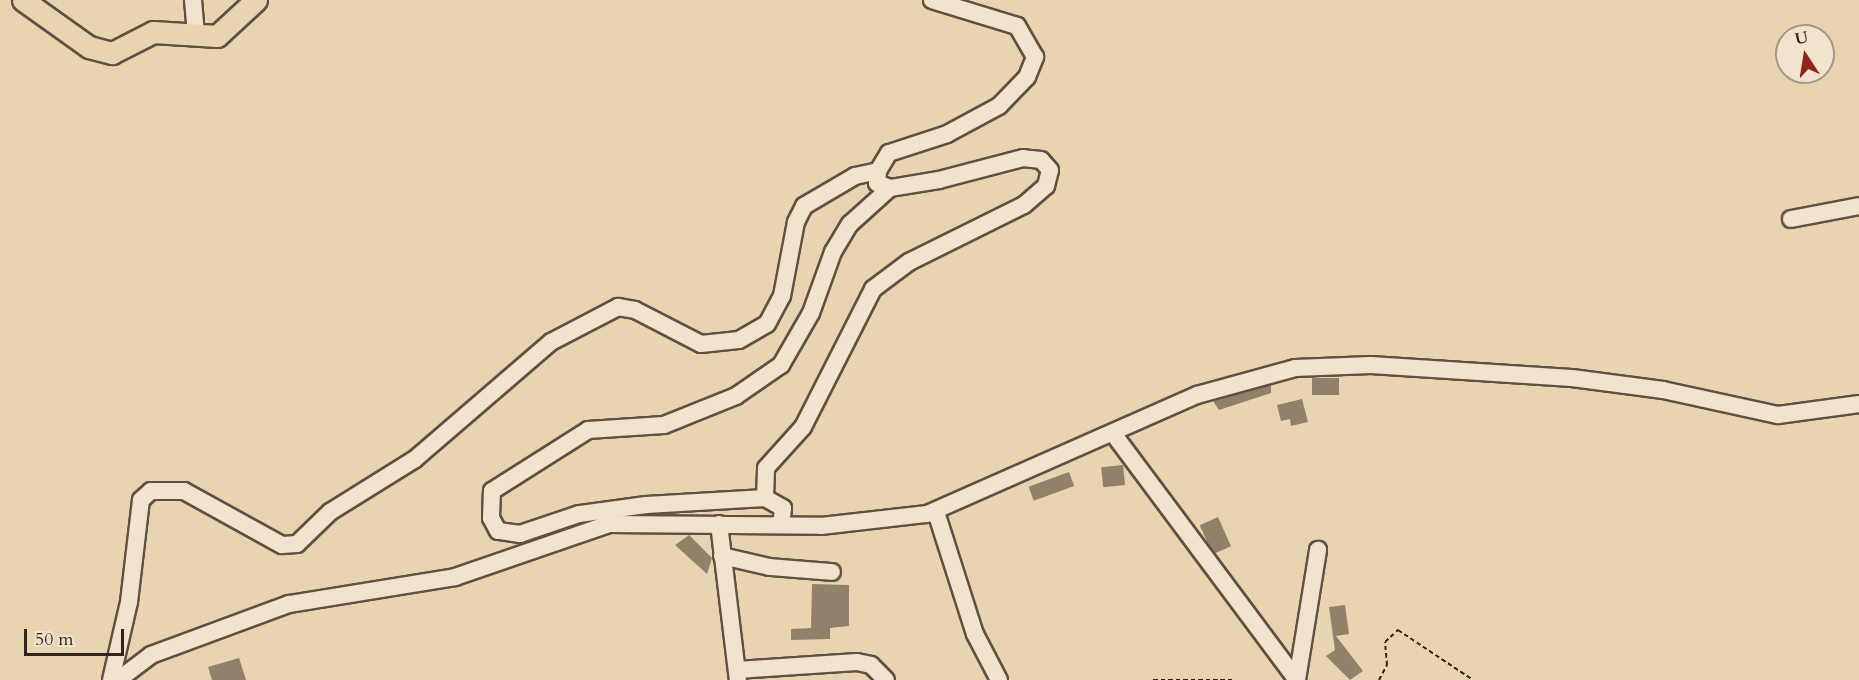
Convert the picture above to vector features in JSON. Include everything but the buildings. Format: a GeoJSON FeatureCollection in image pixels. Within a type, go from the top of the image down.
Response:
{"type":"FeatureCollection","features":[{"type":"Feature","properties":{"kind":"main road"},"geometry":{"type":"LineString","coordinates":[[24,0],[102,52],[112,53],[153,32],[222,33],[256,0]]}},
{"type":"Feature","properties":{"kind":"street"},"geometry":{"type":"LineString","coordinates":[[193,0],[196,34]]}},
{"type":"Feature","properties":{"kind":"street"},"geometry":{"type":"LineString","coordinates":[[890,188],[878,183],[878,171],[890,153],[947,134],[999,106],[1027,77],[1035,57],[1017,26],[932,0]]}},
{"type":"Feature","properties":{"kind":"street"},"geometry":{"type":"LineString","coordinates":[[765,498],[766,468],[803,427],[873,289],[909,262],[1024,205],[1046,186],[1050,170],[1041,160],[1023,158],[890,188],[850,224],[833,252],[812,313],[781,365],[736,396],[664,425],[588,430],[492,491],[491,518],[498,531],[520,534],[579,514],[623,508],[765,498],[783,508],[781,525]]}},
{"type":"Feature","properties":{"kind":"street"},"geometry":{"type":"LineString","coordinates":[[117,680],[141,500],[151,491],[184,491],[282,545],[297,544],[330,512],[415,459],[551,342],[618,307],[635,310],[702,344],[739,340],[767,324],[782,296],[796,222],[804,206],[855,176],[878,171]]}},
{"type":"Feature","properties":{"kind":"street"},"geometry":{"type":"LineString","coordinates":[[1791,219],[1859,206]]}},
{"type":"Feature","properties":{"kind":"street"},"geometry":{"type":"LineString","coordinates":[[117,680],[152,655],[303,601],[465,574],[609,524],[869,523],[936,512],[1114,436],[1218,387],[1275,371],[1316,367],[1572,378],[1655,389],[1778,415],[1859,404]]}},
{"type":"Feature","properties":{"kind":"street"},"geometry":{"type":"LineString","coordinates":[[1114,436],[1297,680]]}},
{"type":"Feature","properties":{"kind":"street"},"geometry":{"type":"LineString","coordinates":[[936,512],[975,634],[999,680]]}},
{"type":"Feature","properties":{"kind":"street"},"geometry":{"type":"LineString","coordinates":[[719,524],[737,675],[857,662],[870,665],[886,680]]}},
{"type":"Feature","properties":{"kind":"street"},"geometry":{"type":"LineString","coordinates":[[1297,680],[1318,550]]}},
{"type":"Feature","properties":{"kind":"street"},"geometry":{"type":"LineString","coordinates":[[722,556],[770,567],[832,572]]}},
{"type":"Feature","properties":{"kind":"path"},"geometry":{"type":"LineString","coordinates":[[1379,680],[1387,665],[1385,642],[1398,630],[1473,680]]}},
{"type":"Feature","properties":{"kind":"path"},"geometry":{"type":"LineString","coordinates":[[1153,680],[1232,680]]}}]}
